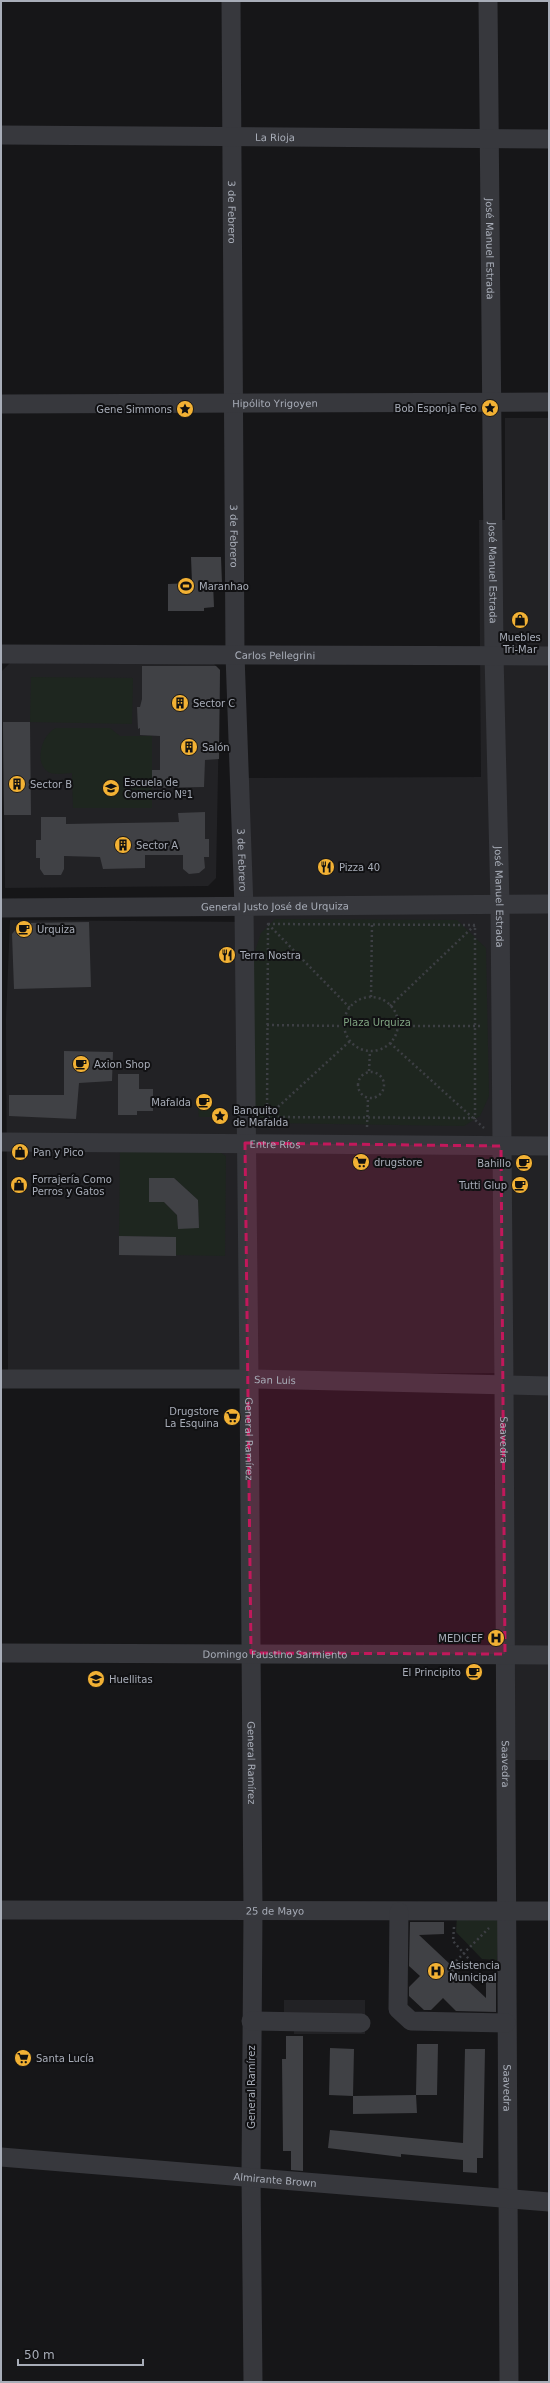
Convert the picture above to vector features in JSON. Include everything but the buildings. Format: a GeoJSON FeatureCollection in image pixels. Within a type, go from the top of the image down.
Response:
{"type":"FeatureCollection","features":[{"type":"Feature","properties":{"kind":"street","name":"3 de Febrero"},"geometry":{"type":"LineString","coordinates":[[231,1],[235,655],[244,908],[245,1143]]}},
{"type":"Feature","properties":{"kind":"street","name":"José Manuel Estrada"},"geometry":{"type":"LineString","coordinates":[[488,1],[493,402],[494,656],[500,904],[501,1146]]}},
{"type":"Feature","properties":{"kind":"street","name":"La Rioja"},"geometry":{"type":"LineString","coordinates":[[1,135],[490,137],[549,139]]}},
{"type":"Feature","properties":{"kind":"street","name":"Hipólito Yrigoyen"},"geometry":{"type":"LineString","coordinates":[[1,404],[549,402]]}},
{"type":"Feature","properties":{"kind":"street","name":"Carlos Pellegrini"},"geometry":{"type":"LineString","coordinates":[[1,654],[549,656]]}},
{"type":"Feature","properties":{"kind":"street","name":"General Justo José de Urquiza"},"geometry":{"type":"LineString","coordinates":[[1,908],[244,908],[549,904]]}},
{"type":"Feature","properties":{"kind":"street","name":"Entre Ríos"},"geometry":{"type":"LineString","coordinates":[[1,1142],[549,1146]]}},
{"type":"Feature","properties":{"kind":"street","name":"General Ramírez"},"geometry":{"type":"LineString","coordinates":[[245,1143],[249,1379],[253,1912],[251,2021],[253,2382]]}},
{"type":"Feature","properties":{"kind":"street","name":"Saavedra"},"geometry":{"type":"LineString","coordinates":[[501,1146],[504,1385],[504,1654],[507,1912],[506,2023],[509,2382]]}},
{"type":"Feature","properties":{"kind":"street","name":"San Luis"},"geometry":{"type":"LineString","coordinates":[[1,1379],[249,1379],[549,1386]]}},
{"type":"Feature","properties":{"kind":"street","name":"Domingo Faustino Sarmiento"},"geometry":{"type":"LineString","coordinates":[[1,1653],[549,1655]]}},
{"type":"Feature","properties":{"kind":"street","name":"25 de Mayo"},"geometry":{"type":"LineString","coordinates":[[1,1910],[253,1912],[549,1911]]}},
{"type":"Feature","properties":{"kind":"street"},"geometry":{"type":"LineString","coordinates":[[399,1912],[398,2009],[411,2021],[506,2023]]}},
{"type":"Feature","properties":{"kind":"street"},"geometry":{"type":"LineString","coordinates":[[251,2021],[361,2023]]}},
{"type":"Feature","properties":{"kind":"street","name":"Almirante Brown"},"geometry":{"type":"LineString","coordinates":[[1,2157],[251,2176],[549,2202]]}},
{"type":"Feature","properties":{"kind":"path"},"geometry":{"type":"LineString","coordinates":[[390,1006],[475,925],[500,904]]}},
{"type":"Feature","properties":{"kind":"path"},"geometry":{"type":"LineString","coordinates":[[371,997],[373,906]]}},
{"type":"Feature","properties":{"kind":"path"},"geometry":{"type":"LineString","coordinates":[[244,908],[268,924],[350,1008]]}},
{"type":"Feature","properties":{"kind":"path"},"geometry":{"type":"LineString","coordinates":[[268,924],[475,925]]}},
{"type":"Feature","properties":{"kind":"path"},"geometry":{"type":"LineString","coordinates":[[267,1117],[268,924]]}},
{"type":"Feature","properties":{"kind":"path"},"geometry":{"type":"LineString","coordinates":[[475,925],[475,1118]]}},
{"type":"Feature","properties":{"kind":"path"},"geometry":{"type":"LineString","coordinates":[[371,997],[385,1001],[390,1006],[395,1012],[398,1026],[390,1043],[385,1048],[370,1051],[359,1048],[350,1041],[344,1026],[350,1008],[359,1000],[371,997]]}},
{"type":"Feature","properties":{"kind":"path"},"geometry":{"type":"LineString","coordinates":[[244,1025],[344,1026]]}},
{"type":"Feature","properties":{"kind":"path"},"geometry":{"type":"LineString","coordinates":[[398,1026],[500,1027]]}},
{"type":"Feature","properties":{"kind":"path"},"geometry":{"type":"LineString","coordinates":[[262,1122],[350,1041]]}},
{"type":"Feature","properties":{"kind":"path"},"geometry":{"type":"LineString","coordinates":[[390,1043],[475,1118],[501,1146]]}},
{"type":"Feature","properties":{"kind":"path"},"geometry":{"type":"LineString","coordinates":[[369,1071],[370,1051]]}},
{"type":"Feature","properties":{"kind":"path"},"geometry":{"type":"LineString","coordinates":[[368,1098],[377,1096],[384,1085],[382,1076],[369,1071]]}},
{"type":"Feature","properties":{"kind":"path"},"geometry":{"type":"LineString","coordinates":[[368,1098],[359,1090],[358,1082],[362,1075],[369,1071]]}},
{"type":"Feature","properties":{"kind":"path"},"geometry":{"type":"LineString","coordinates":[[366,1144],[368,1098]]}},
{"type":"Feature","properties":{"kind":"path"},"geometry":{"type":"LineString","coordinates":[[267,1117],[475,1118]]}},
{"type":"Feature","properties":{"kind":"path"},"geometry":{"type":"LineString","coordinates":[[454,1912],[453,1941],[475,1966],[506,1965]]}},
{"type":"Feature","properties":{"kind":"path"},"geometry":{"type":"LineString","coordinates":[[456,1961],[507,1912]]}},
{"type":"Feature","properties":{"kind":"highlighted area"},"geometry":{"type":"Polygon","coordinates":[[[245,1143],[501,1146],[505,1654],[251,1653],[245,1143]]]}},
{"type":"Feature","properties":{"kind":"shaded area"},"geometry":{"type":"Polygon","coordinates":[[[505,418],[549,418],[549,1760],[497,1760],[495,1373],[8,1375],[6,1019],[10,920],[253,922],[246,778],[481,777],[479,520],[505,520],[505,418]]]}},
{"type":"Feature","properties":{"kind":"shaded area","name":"Escuela de Comercio Nº1"},"geometry":{"type":"Polygon","coordinates":[[[10,663],[214,664],[220,670],[216,878],[208,886],[5,888],[2,671],[10,663]]]}},
{"type":"Feature","properties":{"kind":"shaded area"},"geometry":{"type":"Polygon","coordinates":[[[284,2000],[365,2000],[365,2034],[294,2034],[294,2026],[284,2026],[284,2000]]]}},
{"type":"Feature","properties":{"kind":"green space"},"geometry":{"type":"Polygon","coordinates":[[[31,677],[133,678],[132,724],[30,722],[31,677]]]}},
{"type":"Feature","properties":{"kind":"green space"},"geometry":{"type":"Polygon","coordinates":[[[56,728],[110,728],[120,736],[152,736],[152,808],[73,808],[72,773],[49,773],[43,767],[41,761],[41,748],[47,736],[56,728]]]}},
{"type":"Feature","properties":{"kind":"green space","name":"Plaza Urquiza"},"geometry":{"type":"Polygon","coordinates":[[[275,919],[457,920],[486,948],[489,1096],[480,1116],[464,1126],[268,1123],[256,1115],[252,1099],[254,954],[261,933],[275,919]]]}},
{"type":"Feature","properties":{"kind":"green space"},"geometry":{"type":"Polygon","coordinates":[[[221,1107],[220,1117],[199,1117],[198,1108],[221,1107]]]}},
{"type":"Feature","properties":{"kind":"green space"},"geometry":{"type":"Polygon","coordinates":[[[120,1147],[213,1148],[226,1156],[225,1256],[176,1255],[176,1240],[171,1237],[119,1236],[120,1147]],[[149,1178],[149,1202],[164,1202],[177,1215],[178,1228],[199,1227],[198,1200],[174,1178],[149,1178]]]}},
{"type":"Feature","properties":{"kind":"green space"},"geometry":{"type":"Polygon","coordinates":[[[457,1915],[499,1917],[497,1960],[482,1959],[456,1932],[457,1915]]]}},
{"type":"Feature","properties":{"kind":"place","name":"Bob Esponja Feo"},"geometry":{"type":"Point","coordinates":[490,408]}},
{"type":"Feature","properties":{"kind":"place","name":"Gene Simmons"},"geometry":{"type":"Point","coordinates":[185,409]}},
{"type":"Feature","properties":{"kind":"place","name":"Maranhao"},"geometry":{"type":"Point","coordinates":[186,586]}},
{"type":"Feature","properties":{"kind":"place","name":"Muebles Tri-Mar"},"geometry":{"type":"Point","coordinates":[520,620]}},
{"type":"Feature","properties":{"kind":"place","name":"Sector C"},"geometry":{"type":"Point","coordinates":[180,703]}},
{"type":"Feature","properties":{"kind":"place","name":"Salón"},"geometry":{"type":"Point","coordinates":[189,747]}},
{"type":"Feature","properties":{"kind":"place","name":"Sector B"},"geometry":{"type":"Point","coordinates":[17,784]}},
{"type":"Feature","properties":{"kind":"place","name":"Escuela de Comercio Nº1"},"geometry":{"type":"Point","coordinates":[111,788]}},
{"type":"Feature","properties":{"kind":"place","name":"Sector A"},"geometry":{"type":"Point","coordinates":[123,845]}},
{"type":"Feature","properties":{"kind":"place","name":"Pizza 40"},"geometry":{"type":"Point","coordinates":[326,867]}},
{"type":"Feature","properties":{"kind":"place","name":"Urquiza"},"geometry":{"type":"Point","coordinates":[24,929]}},
{"type":"Feature","properties":{"kind":"place","name":"Terra Nostra"},"geometry":{"type":"Point","coordinates":[227,955]}},
{"type":"Feature","properties":{"kind":"place","name":"Axion Shop"},"geometry":{"type":"Point","coordinates":[81,1064]}},
{"type":"Feature","properties":{"kind":"place","name":"Mafalda"},"geometry":{"type":"Point","coordinates":[204,1102]}},
{"type":"Feature","properties":{"kind":"place","name":"Banquito de Mafalda"},"geometry":{"type":"Point","coordinates":[220,1116]}},
{"type":"Feature","properties":{"kind":"place","name":"Pan y Pico"},"geometry":{"type":"Point","coordinates":[20,1152]}},
{"type":"Feature","properties":{"kind":"place","name":"drugstore"},"geometry":{"type":"Point","coordinates":[361,1162]}},
{"type":"Feature","properties":{"kind":"place","name":"Bahillo"},"geometry":{"type":"Point","coordinates":[524,1163]}},
{"type":"Feature","properties":{"kind":"place","name":"Forrajería Como Perros y Gatos"},"geometry":{"type":"Point","coordinates":[19,1185]}},
{"type":"Feature","properties":{"kind":"place","name":"Tutti Glup"},"geometry":{"type":"Point","coordinates":[520,1185]}},
{"type":"Feature","properties":{"kind":"place","name":"Drugstore La Esquina"},"geometry":{"type":"Point","coordinates":[232,1417]}},
{"type":"Feature","properties":{"kind":"place","name":"MEDICEF"},"geometry":{"type":"Point","coordinates":[496,1638]}},
{"type":"Feature","properties":{"kind":"place","name":"El Principito"},"geometry":{"type":"Point","coordinates":[474,1672]}},
{"type":"Feature","properties":{"kind":"place","name":"Huellitas"},"geometry":{"type":"Point","coordinates":[96,1679]}},
{"type":"Feature","properties":{"kind":"place","name":"Asistencia Municipal"},"geometry":{"type":"Point","coordinates":[436,1971]}},
{"type":"Feature","properties":{"kind":"place","name":"Santa Lucía"},"geometry":{"type":"Point","coordinates":[23,2058]}}]}
